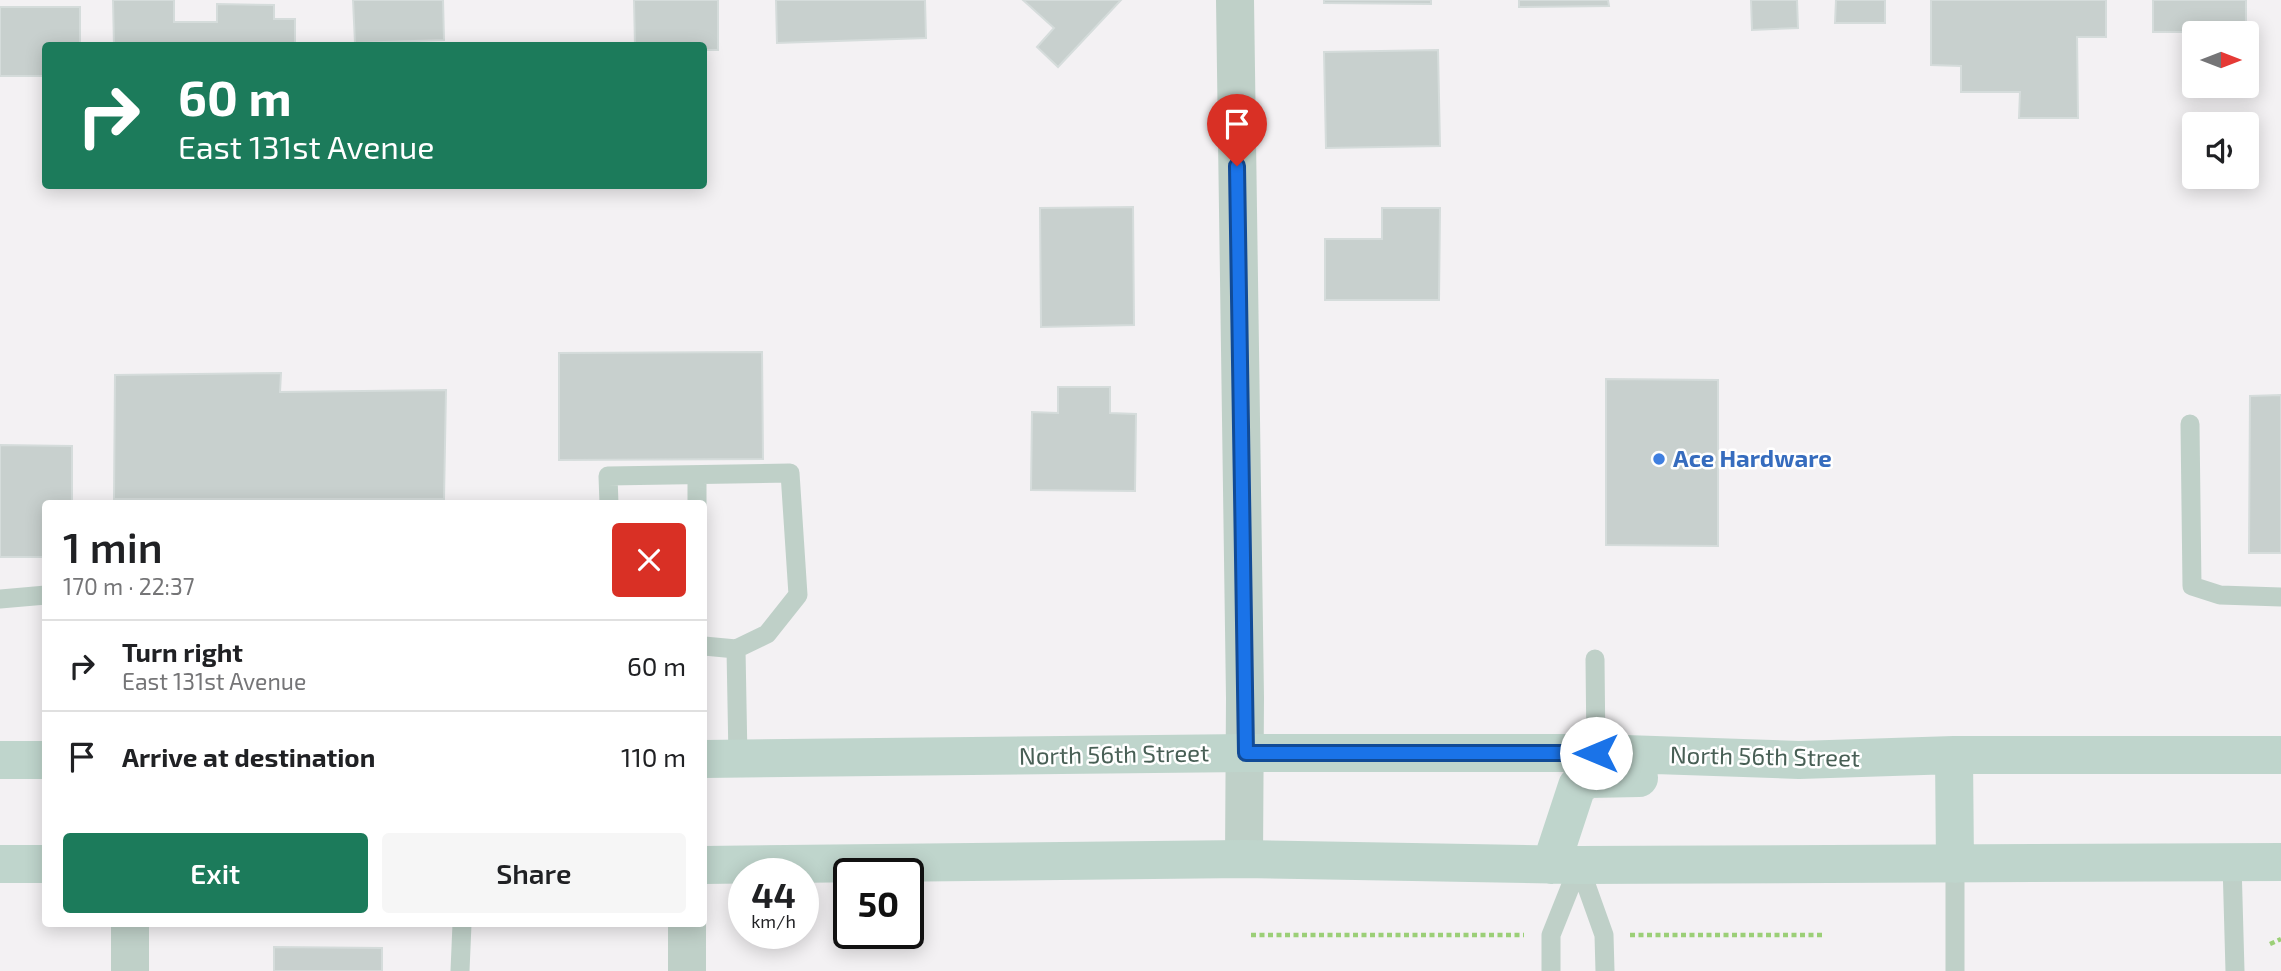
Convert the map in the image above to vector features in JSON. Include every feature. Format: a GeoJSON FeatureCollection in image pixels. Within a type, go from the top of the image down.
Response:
{"type":"FeatureCollection","features":[{"type":"Feature","properties":{"kind":"main road","name":"North 56th Street"},"geometry":{"type":"LineString","coordinates":[[721,759],[1246,753],[1596,753],[1799,760],[1954,755],[2281,755]]}},
{"type":"Feature","properties":{"kind":"main road"},"geometry":{"type":"LineString","coordinates":[[1954,755],[1955,864]]}},
{"type":"Feature","properties":{"kind":"main road"},"geometry":{"type":"LineString","coordinates":[[0,760],[42,760]]}},
{"type":"Feature","properties":{"kind":"main road"},"geometry":{"type":"LineString","coordinates":[[1565,865],[1571,797],[1577,786],[1589,779],[1745,777],[1799,760]]}},
{"type":"Feature","properties":{"kind":"main road"},"geometry":{"type":"LineString","coordinates":[[707,865],[1244,859],[1565,865],[2281,862]]}},
{"type":"Feature","properties":{"kind":"main road"},"geometry":{"type":"LineString","coordinates":[[0,864],[42,864]]}},
{"type":"Feature","properties":{"kind":"street"},"geometry":{"type":"LineString","coordinates":[[1235,0],[1246,753],[1244,859]]}},
{"type":"Feature","properties":{"kind":"street"},"geometry":{"type":"LineString","coordinates":[[130,927],[130,971]]}},
{"type":"Feature","properties":{"kind":"street"},"geometry":{"type":"LineString","coordinates":[[687,927],[687,971]]}},
{"type":"Feature","properties":{"kind":"lane"},"geometry":{"type":"LineString","coordinates":[[2190,424],[2192,586],[2220,595],[2281,597]]}},
{"type":"Feature","properties":{"kind":"lane"},"geometry":{"type":"LineString","coordinates":[[609,500],[608,476],[790,472],[798,595],[767,634],[736,649],[707,646]]}},
{"type":"Feature","properties":{"kind":"lane"},"geometry":{"type":"LineString","coordinates":[[696,476],[696,500]]}},
{"type":"Feature","properties":{"kind":"lane"},"geometry":{"type":"LineString","coordinates":[[0,599],[42,595]]}},
{"type":"Feature","properties":{"kind":"lane"},"geometry":{"type":"LineString","coordinates":[[721,759],[736,649]]}},
{"type":"Feature","properties":{"kind":"lane"},"geometry":{"type":"LineString","coordinates":[[1595,659],[1596,753]]}},
{"type":"Feature","properties":{"kind":"lane"},"geometry":{"type":"LineString","coordinates":[[2232,863],[2235,971]]}},
{"type":"Feature","properties":{"kind":"lane"},"geometry":{"type":"LineString","coordinates":[[1955,864],[1955,971]]}},
{"type":"Feature","properties":{"kind":"lane"},"geometry":{"type":"LineString","coordinates":[[1551,971],[1551,935],[1565,865]]}},
{"type":"Feature","properties":{"kind":"lane"},"geometry":{"type":"LineString","coordinates":[[1565,865],[1604,935],[1605,971]]}},
{"type":"Feature","properties":{"kind":"lane"},"geometry":{"type":"LineString","coordinates":[[460,971],[462,927]]}},
{"type":"Feature","properties":{"kind":"path"},"geometry":{"type":"LineString","coordinates":[[2270,944],[2281,939]]}},
{"type":"Feature","properties":{"kind":"building"},"geometry":{"type":"Polygon","coordinates":[[[113,0],[174,0],[174,22],[217,22],[217,4],[274,5],[274,19],[295,19],[295,42],[114,42],[113,0]]]}},
{"type":"Feature","properties":{"kind":"building"},"geometry":{"type":"Polygon","coordinates":[[[353,0],[443,0],[444,40],[355,42],[353,0]]]}},
{"type":"Feature","properties":{"kind":"building"},"geometry":{"type":"Polygon","coordinates":[[[634,0],[718,0],[718,50],[707,50],[707,42],[635,42],[634,0]]]}},
{"type":"Feature","properties":{"kind":"building"},"geometry":{"type":"Polygon","coordinates":[[[776,0],[925,0],[926,38],[777,43],[776,0]]]}},
{"type":"Feature","properties":{"kind":"building"},"geometry":{"type":"Polygon","coordinates":[[[1023,0],[1121,0],[1058,67],[1037,47],[1054,28],[1023,0]]]}},
{"type":"Feature","properties":{"kind":"building"},"geometry":{"type":"Polygon","coordinates":[[[1324,0],[1431,0],[1431,4],[1324,3],[1324,0]]]}},
{"type":"Feature","properties":{"kind":"building"},"geometry":{"type":"Polygon","coordinates":[[[1519,0],[1608,0],[1609,6],[1519,7],[1519,0]]]}},
{"type":"Feature","properties":{"kind":"building"},"geometry":{"type":"Polygon","coordinates":[[[1751,0],[1797,0],[1798,28],[1752,30],[1751,0]]]}},
{"type":"Feature","properties":{"kind":"building"},"geometry":{"type":"Polygon","coordinates":[[[1836,0],[1885,0],[1885,23],[1835,23],[1836,0]]]}},
{"type":"Feature","properties":{"kind":"building"},"geometry":{"type":"Polygon","coordinates":[[[1931,0],[2106,0],[2106,37],[2077,37],[2078,118],[2019,118],[2020,92],[1961,92],[1961,66],[1931,65],[1931,0]]]}},
{"type":"Feature","properties":{"kind":"building"},"geometry":{"type":"Polygon","coordinates":[[[2153,0],[2246,0],[2246,21],[2182,21],[2182,32],[2153,32],[2153,0]]]}},
{"type":"Feature","properties":{"kind":"building"},"geometry":{"type":"Polygon","coordinates":[[[0,7],[80,7],[80,42],[42,42],[42,76],[0,76],[0,7]]]}},
{"type":"Feature","properties":{"kind":"building"},"geometry":{"type":"Polygon","coordinates":[[[1438,50],[1440,146],[1326,148],[1324,52],[1438,50]]]}},
{"type":"Feature","properties":{"kind":"building"},"geometry":{"type":"Polygon","coordinates":[[[1133,207],[1134,325],[1041,327],[1040,208],[1133,207]]]}},
{"type":"Feature","properties":{"kind":"building"},"geometry":{"type":"Polygon","coordinates":[[[1382,208],[1440,208],[1439,300],[1325,300],[1325,239],[1382,239],[1382,208]]]}},
{"type":"Feature","properties":{"kind":"building"},"geometry":{"type":"Polygon","coordinates":[[[762,352],[763,459],[559,460],[559,353],[762,352]]]}},
{"type":"Feature","properties":{"kind":"building"},"geometry":{"type":"Polygon","coordinates":[[[281,373],[280,392],[446,390],[444,499],[114,499],[115,375],[281,373]]]}},
{"type":"Feature","properties":{"kind":"building"},"geometry":{"type":"Polygon","coordinates":[[[1606,379],[1718,380],[1718,546],[1606,545],[1606,379]]]}},
{"type":"Feature","properties":{"kind":"building"},"geometry":{"type":"Polygon","coordinates":[[[1058,387],[1110,387],[1110,413],[1136,414],[1135,491],[1031,490],[1032,412],[1058,413],[1058,387]]]}},
{"type":"Feature","properties":{"kind":"building"},"geometry":{"type":"Polygon","coordinates":[[[2281,395],[2281,553],[2249,553],[2250,396],[2281,395]]]}},
{"type":"Feature","properties":{"kind":"building"},"geometry":{"type":"Polygon","coordinates":[[[0,445],[72,446],[72,500],[42,500],[42,557],[0,557],[0,445]]]}},
{"type":"Feature","properties":{"kind":"building"},"geometry":{"type":"Polygon","coordinates":[[[274,947],[382,948],[382,971],[274,971],[274,947]]]}},
{"type":"Feature","properties":{"kind":"place","name":"Ace Hardware"},"geometry":{"type":"Point","coordinates":[1659,459]}},
{"type":"Feature","properties":{"kind":"route"},"geometry":{"type":"LineString","coordinates":[[1237,166],[1246,753],[1596,753]]}}]}
